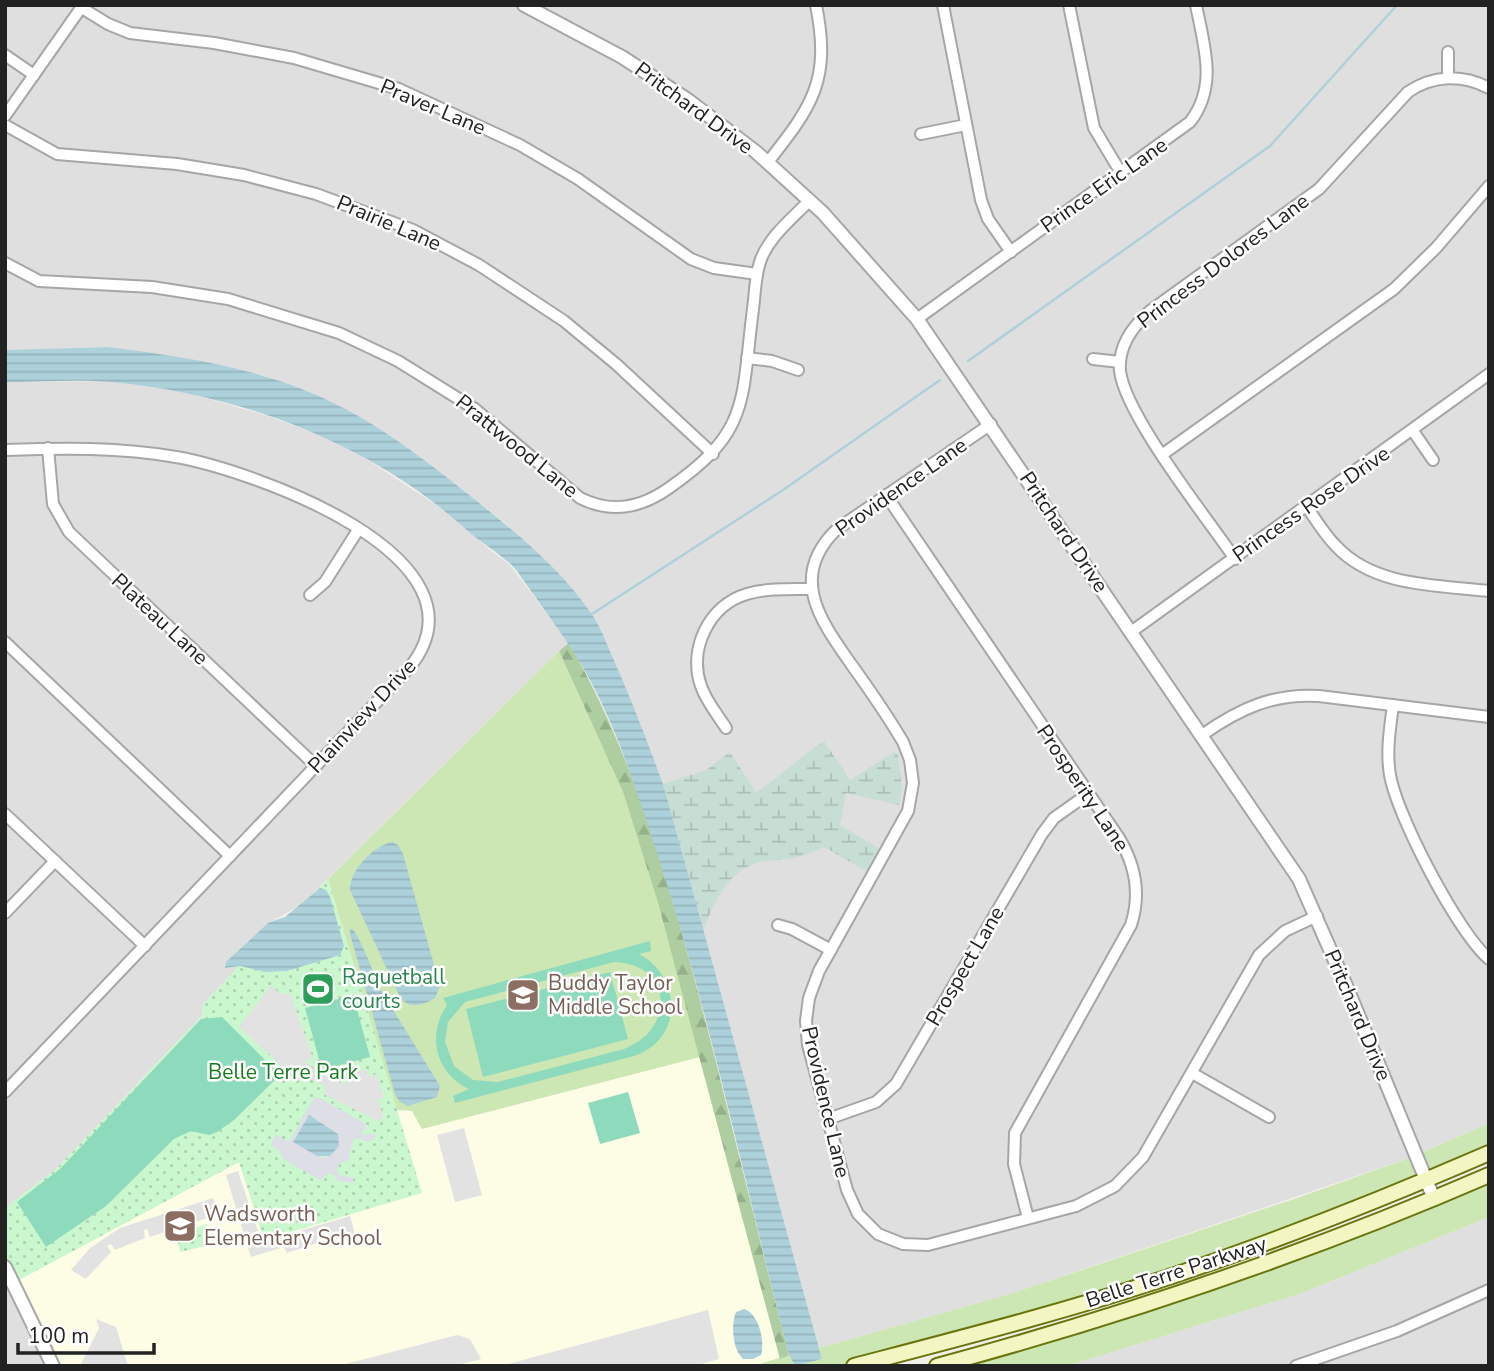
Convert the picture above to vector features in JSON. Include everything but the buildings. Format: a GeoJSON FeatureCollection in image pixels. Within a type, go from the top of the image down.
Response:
{"type":"FeatureCollection","features":[{"type":"Feature","properties":{"kind":"main road","name":"Belle Terre Parkway"},"geometry":{"type":"LineString","coordinates":[[854,1366],[1053,1313],[1170,1277],[1327,1220],[1489,1153]]}},
{"type":"Feature","properties":{"kind":"main road","name":"Belle Terre Parkway"},"geometry":{"type":"LineString","coordinates":[[937,1366],[1062,1331],[1214,1283],[1434,1199],[1489,1175]]}},
{"type":"Feature","properties":{"kind":"street","name":"Pritchard Drive"},"geometry":{"type":"LineString","coordinates":[[524,5],[622,57],[688,100],[768,162],[810,200],[917,319],[1291,867],[1317,916],[1434,1199]]}},
{"type":"Feature","properties":{"kind":"street"},"geometry":{"type":"LineString","coordinates":[[768,162],[804,116],[815,93],[822,55],[816,5]]}},
{"type":"Feature","properties":{"kind":"street"},"geometry":{"type":"LineString","coordinates":[[943,5],[983,208],[1011,252]]}},
{"type":"Feature","properties":{"kind":"street"},"geometry":{"type":"LineString","coordinates":[[1069,5],[1094,128],[1121,173]]}},
{"type":"Feature","properties":{"kind":"street","name":"Prince Eric Lane"},"geometry":{"type":"LineString","coordinates":[[917,319],[1186,126],[1202,104],[1208,75],[1196,5]]}},
{"type":"Feature","properties":{"kind":"street"},"geometry":{"type":"LineString","coordinates":[[5,116],[83,7]]}},
{"type":"Feature","properties":{"kind":"street","name":"Praver Lane"},"geometry":{"type":"LineString","coordinates":[[83,7],[107,24],[130,33],[267,52],[399,89],[520,145],[578,178],[691,259],[714,268],[757,274]]}},
{"type":"Feature","properties":{"kind":"street"},"geometry":{"type":"LineString","coordinates":[[1448,52],[1448,78]]}},
{"type":"Feature","properties":{"kind":"street"},"geometry":{"type":"LineString","coordinates":[[5,55],[34,75]]}},
{"type":"Feature","properties":{"kind":"street","name":"Princess Dolores Lane"},"geometry":{"type":"LineString","coordinates":[[1120,362],[1128,336],[1150,311],[1319,189],[1408,92],[1425,82],[1448,78],[1470,80],[1489,88]]}},
{"type":"Feature","properties":{"kind":"street","name":"Prairie Lane"},"geometry":{"type":"LineString","coordinates":[[5,125],[57,155],[177,164],[244,175],[324,197],[413,230],[479,265],[557,315],[617,364],[713,454]]}},
{"type":"Feature","properties":{"kind":"street"},"geometry":{"type":"LineString","coordinates":[[921,134],[966,125]]}},
{"type":"Feature","properties":{"kind":"street"},"geometry":{"type":"LineString","coordinates":[[1163,454],[1394,289],[1429,256],[1489,186]]}},
{"type":"Feature","properties":{"kind":"street","name":"Prattwood Lane"},"geometry":{"type":"LineString","coordinates":[[5,263],[39,281],[152,287],[228,299],[339,333],[397,361],[467,404],[501,429],[569,490],[599,506],[619,508],[644,503],[696,469],[713,454],[730,431],[741,405],[757,274],[766,248],[810,200]]}},
{"type":"Feature","properties":{"kind":"street"},"geometry":{"type":"LineString","coordinates":[[747,358],[772,361],[798,370]]}},
{"type":"Feature","properties":{"kind":"street"},"geometry":{"type":"LineString","coordinates":[[1093,359],[1120,362],[1129,401],[1235,559]]}},
{"type":"Feature","properties":{"kind":"street","name":"Princess Rose Drive"},"geometry":{"type":"LineString","coordinates":[[1131,632],[1489,374]]}},
{"type":"Feature","properties":{"kind":"street","name":"Providence Lane"},"geometry":{"type":"LineString","coordinates":[[990,425],[837,529],[825,542],[814,565],[811,589],[822,622],[903,742],[910,760],[913,783],[908,811],[900,831],[815,980],[806,1021],[808,1045],[854,1207],[869,1227],[887,1239],[902,1244],[928,1245],[1090,1201],[1123,1180],[1143,1157],[1263,950],[1285,931],[1317,916]]}},
{"type":"Feature","properties":{"kind":"street"},"geometry":{"type":"LineString","coordinates":[[1413,431],[1433,460]]}},
{"type":"Feature","properties":{"kind":"street","name":"Plateau Lane"},"geometry":{"type":"LineString","coordinates":[[48,449],[53,504],[69,532],[316,766]]}},
{"type":"Feature","properties":{"kind":"street","name":"Plainview Drive"},"geometry":{"type":"LineString","coordinates":[[5,450],[117,449],[203,463],[288,492],[358,530],[398,559],[420,584],[428,604],[427,634],[410,667],[5,1092]]}},
{"type":"Feature","properties":{"kind":"street","name":"Prosperity Lane"},"geometry":{"type":"LineString","coordinates":[[886,495],[1119,838],[1132,863],[1135,909],[1125,938],[1015,1133],[1014,1164],[1028,1218]]}},
{"type":"Feature","properties":{"kind":"street"},"geometry":{"type":"LineString","coordinates":[[1307,507],[1336,546],[1366,569],[1399,580],[1489,591]]}},
{"type":"Feature","properties":{"kind":"street"},"geometry":{"type":"LineString","coordinates":[[310,595],[325,582],[358,530]]}},
{"type":"Feature","properties":{"kind":"street"},"geometry":{"type":"LineString","coordinates":[[726,727],[705,695],[697,671],[699,647],[708,624],[722,607],[747,594],[811,589]]}},
{"type":"Feature","properties":{"kind":"street"},"geometry":{"type":"LineString","coordinates":[[5,642],[230,856]]}},
{"type":"Feature","properties":{"kind":"street"},"geometry":{"type":"LineString","coordinates":[[1202,735],[1239,711],[1284,696],[1320,696],[1489,717]]}},
{"type":"Feature","properties":{"kind":"street"},"geometry":{"type":"LineString","coordinates":[[1393,705],[1389,760],[1398,801],[1457,921],[1489,960]]}},
{"type":"Feature","properties":{"kind":"street","name":"Prospect Lane"},"geometry":{"type":"LineString","coordinates":[[828,1119],[876,1102],[896,1084],[1042,834],[1054,818],[1088,794]]}},
{"type":"Feature","properties":{"kind":"street"},"geometry":{"type":"LineString","coordinates":[[5,814],[145,946]]}},
{"type":"Feature","properties":{"kind":"street"},"geometry":{"type":"LineString","coordinates":[[5,913],[55,861]]}},
{"type":"Feature","properties":{"kind":"street"},"geometry":{"type":"LineString","coordinates":[[778,925],[792,929],[831,950]]}},
{"type":"Feature","properties":{"kind":"street"},"geometry":{"type":"LineString","coordinates":[[1192,1073],[1269,1117]]}},
{"type":"Feature","properties":{"kind":"street"},"geometry":{"type":"LineString","coordinates":[[5,1267],[53,1366]]}},
{"type":"Feature","properties":{"kind":"street"},"geometry":{"type":"LineString","coordinates":[[1296,1366],[1397,1331],[1489,1290]]}},
{"type":"Feature","properties":{"kind":"shaded area"},"geometry":{"type":"Polygon","coordinates":[[[5,5],[516,5],[619,61],[695,110],[765,165],[807,203],[915,320],[1284,866],[1307,907],[1412,1157],[1010,1294],[819,1348],[663,784],[592,614],[554,570],[505,523],[421,457],[357,416],[314,394],[265,376],[108,347],[5,350],[5,5]]]}},
{"type":"Feature","properties":{"kind":"shaded area"},"geometry":{"type":"Polygon","coordinates":[[[539,5],[1489,5],[1489,1123],[1423,1152],[1304,879],[956,362],[916,309],[815,197],[772,158],[701,103],[625,53],[539,5]]]}},
{"type":"Feature","properties":{"kind":"shaded area"},"geometry":{"type":"Polygon","coordinates":[[[108,381],[185,392],[265,415],[345,445],[451,515],[509,564],[569,643],[302,904],[271,922],[224,966],[240,966],[203,1004],[202,1016],[55,1170],[5,1208],[5,382],[108,381]]]}},
{"type":"Feature","properties":{"kind":"shaded area","name":"Buddy Taylor Middle School"},"geometry":{"type":"Polygon","coordinates":[[[559,651],[658,903],[780,1359],[753,1366],[58,1366],[19,1280],[239,1162],[421,1193],[328,879],[559,651]]]}},
{"type":"Feature","properties":{"kind":"shaded area"},"geometry":{"type":"Polygon","coordinates":[[[271,985],[280,994],[290,993],[313,1058],[306,1060],[310,1066],[343,1084],[348,1082],[346,1076],[367,1069],[369,1077],[376,1074],[384,1097],[378,1099],[383,1115],[380,1122],[323,1094],[326,1087],[309,1078],[303,1075],[299,1081],[239,1027],[271,985]]]}},
{"type":"Feature","properties":{"kind":"shaded area"},"geometry":{"type":"Polygon","coordinates":[[[314,1098],[320,1098],[366,1124],[362,1135],[378,1134],[367,1142],[360,1138],[353,1140],[348,1161],[341,1162],[337,1168],[339,1175],[354,1178],[352,1183],[338,1181],[331,1172],[320,1180],[283,1159],[280,1151],[270,1145],[276,1135],[289,1142],[314,1098]],[[309,1115],[317,1156],[325,1158],[338,1134],[309,1115]]]}},
{"type":"Feature","properties":{"kind":"shaded area"},"geometry":{"type":"Polygon","coordinates":[[[464,1128],[482,1195],[455,1202],[437,1135],[464,1128]]]}},
{"type":"Feature","properties":{"kind":"shaded area"},"geometry":{"type":"Polygon","coordinates":[[[238,1171],[258,1231],[251,1234],[262,1242],[350,1216],[355,1234],[323,1242],[320,1236],[317,1237],[318,1243],[287,1253],[284,1247],[251,1257],[226,1175],[238,1171]]]}},
{"type":"Feature","properties":{"kind":"shaded area"},"geometry":{"type":"Polygon","coordinates":[[[213,1198],[217,1215],[186,1225],[183,1218],[180,1219],[182,1226],[150,1237],[147,1229],[144,1230],[145,1238],[115,1250],[111,1244],[107,1246],[111,1252],[86,1279],[71,1270],[90,1248],[120,1228],[213,1198]]]}},
{"type":"Feature","properties":{"kind":"shaded area"},"geometry":{"type":"Polygon","coordinates":[[[1489,1217],[1489,1366],[1067,1366],[1302,1293],[1489,1217]]]}},
{"type":"Feature","properties":{"kind":"shaded area"},"geometry":{"type":"Polygon","coordinates":[[[5,1276],[49,1366],[5,1366],[5,1276]]]}},
{"type":"Feature","properties":{"kind":"shaded area"},"geometry":{"type":"Polygon","coordinates":[[[708,1310],[719,1359],[695,1366],[501,1366],[708,1310]]]}},
{"type":"Feature","properties":{"kind":"shaded area"},"geometry":{"type":"Polygon","coordinates":[[[96,1319],[116,1327],[128,1366],[80,1366],[99,1328],[96,1319]]]}},
{"type":"Feature","properties":{"kind":"shaded area"},"geometry":{"type":"Polygon","coordinates":[[[457,1335],[470,1339],[481,1359],[454,1366],[342,1365],[457,1335]]]}},
{"type":"Feature","properties":{"kind":"green space"},"geometry":{"type":"Polygon","coordinates":[[[569,643],[618,743],[673,901],[789,1355],[780,1359],[658,903],[623,792],[559,651],[569,643]]]}},
{"type":"Feature","properties":{"kind":"green space"},"geometry":{"type":"Polygon","coordinates":[[[559,651],[623,792],[658,903],[700,1057],[422,1129],[412,1111],[397,1110],[328,879],[559,651]]]}},
{"type":"Feature","properties":{"kind":"green space"},"geometry":{"type":"Polygon","coordinates":[[[824,741],[850,780],[894,752],[898,754],[902,788],[899,805],[846,793],[840,825],[880,849],[866,871],[824,847],[809,854],[753,864],[733,877],[725,887],[703,931],[663,784],[706,770],[730,752],[756,792],[824,741]]]}},
{"type":"Feature","properties":{"kind":"green space","name":"Belle Terre Park"},"geometry":{"type":"Polygon","coordinates":[[[328,879],[422,1193],[264,1240],[239,1162],[19,1280],[5,1256],[5,1208],[55,1170],[202,1016],[203,1004],[238,967],[225,968],[226,962],[268,923],[285,917],[328,879]]]}},
{"type":"Feature","properties":{"kind":"green space"},"geometry":{"type":"Polygon","coordinates":[[[650,941],[651,951],[639,954],[653,964],[663,977],[671,1007],[669,1022],[662,1036],[650,1048],[634,1056],[455,1103],[453,1096],[469,1089],[449,1074],[438,1053],[437,1029],[447,1005],[443,998],[650,941]],[[614,962],[465,1002],[448,1022],[445,1042],[454,1066],[473,1080],[498,1082],[624,1049],[641,1040],[653,1027],[661,999],[657,985],[648,974],[634,965],[614,962]]]}},
{"type":"Feature","properties":{"kind":"green space"},"geometry":{"type":"Polygon","coordinates":[[[610,972],[628,1039],[483,1077],[466,1009],[610,972]]]}},
{"type":"Feature","properties":{"kind":"green space"},"geometry":{"type":"Polygon","coordinates":[[[353,995],[370,1057],[322,1070],[305,1008],[353,995]]]}},
{"type":"Feature","properties":{"kind":"green space"},"geometry":{"type":"Polygon","coordinates":[[[222,1017],[280,1075],[234,1120],[217,1132],[209,1135],[191,1131],[174,1139],[106,1206],[46,1247],[17,1202],[60,1169],[201,1019],[222,1017]]]}},
{"type":"Feature","properties":{"kind":"green space"},"geometry":{"type":"Polygon","coordinates":[[[628,1092],[640,1133],[600,1144],[588,1103],[628,1092]]]}},
{"type":"Feature","properties":{"kind":"green space"},"geometry":{"type":"Polygon","coordinates":[[[1489,1123],[1489,1148],[1304,1224],[1111,1290],[838,1366],[795,1366],[822,1359],[819,1348],[1010,1294],[1300,1197],[1412,1157],[1489,1123]]]}},
{"type":"Feature","properties":{"kind":"green space"},"geometry":{"type":"Polygon","coordinates":[[[1489,1181],[1489,1217],[1302,1293],[1067,1366],[956,1366],[1489,1181]]]}},
{"type":"Feature","properties":{"kind":"green space"},"geometry":{"type":"Polygon","coordinates":[[[207,1224],[213,1241],[210,1245],[180,1252],[176,1234],[207,1224]]]}},
{"type":"Feature","properties":{"kind":"green space"},"geometry":{"type":"Polygon","coordinates":[[[789,1355],[795,1366],[753,1366],[789,1355]]]}},
{"type":"Feature","properties":{"kind":"water"},"geometry":{"type":"Polygon","coordinates":[[[108,347],[187,358],[239,369],[289,384],[358,416],[420,457],[508,527],[553,568],[591,613],[626,688],[663,784],[822,1359],[795,1366],[789,1355],[696,982],[659,859],[629,769],[602,703],[556,625],[513,566],[430,500],[389,472],[302,428],[255,411],[159,388],[98,381],[5,382],[5,350],[108,347]]]}},
{"type":"Feature","properties":{"kind":"water"},"geometry":{"type":"Polygon","coordinates":[[[392,842],[398,845],[403,854],[440,986],[435,998],[417,1005],[408,1004],[400,997],[350,890],[353,875],[364,860],[377,849],[392,842]]]}},
{"type":"Feature","properties":{"kind":"water"},"geometry":{"type":"Polygon","coordinates":[[[320,888],[326,890],[330,897],[344,946],[340,955],[287,971],[265,972],[240,966],[225,968],[226,962],[268,923],[285,917],[320,888]]]}},
{"type":"Feature","properties":{"kind":"water"},"geometry":{"type":"Polygon","coordinates":[[[350,929],[353,929],[387,1000],[440,1086],[437,1097],[408,1106],[400,1102],[395,1094],[350,934],[350,929]]]}},
{"type":"Feature","properties":{"kind":"water"},"geometry":{"type":"Polygon","coordinates":[[[309,1115],[338,1134],[339,1146],[330,1156],[317,1156],[293,1142],[309,1115]]]}},
{"type":"Feature","properties":{"kind":"water"},"geometry":{"type":"Polygon","coordinates":[[[744,1309],[754,1316],[761,1336],[761,1355],[753,1359],[743,1359],[735,1343],[734,1317],[736,1312],[744,1309]]]}},
{"type":"Feature","properties":{"kind":"waterway"},"geometry":{"type":"LineString","coordinates":[[968,361],[1270,146],[1397,5]]}},
{"type":"Feature","properties":{"kind":"waterway"},"geometry":{"type":"LineString","coordinates":[[592,614],[783,490],[940,380]]}},
{"type":"Feature","properties":{"kind":"place","name":"Raquetball courts"},"geometry":{"type":"Point","coordinates":[318,989]}},
{"type":"Feature","properties":{"kind":"place","name":"Buddy Taylor Middle School"},"geometry":{"type":"Point","coordinates":[523,995]}},
{"type":"Feature","properties":{"kind":"place","name":"Wadsworth Elementary School"},"geometry":{"type":"Point","coordinates":[180,1226]}}]}
